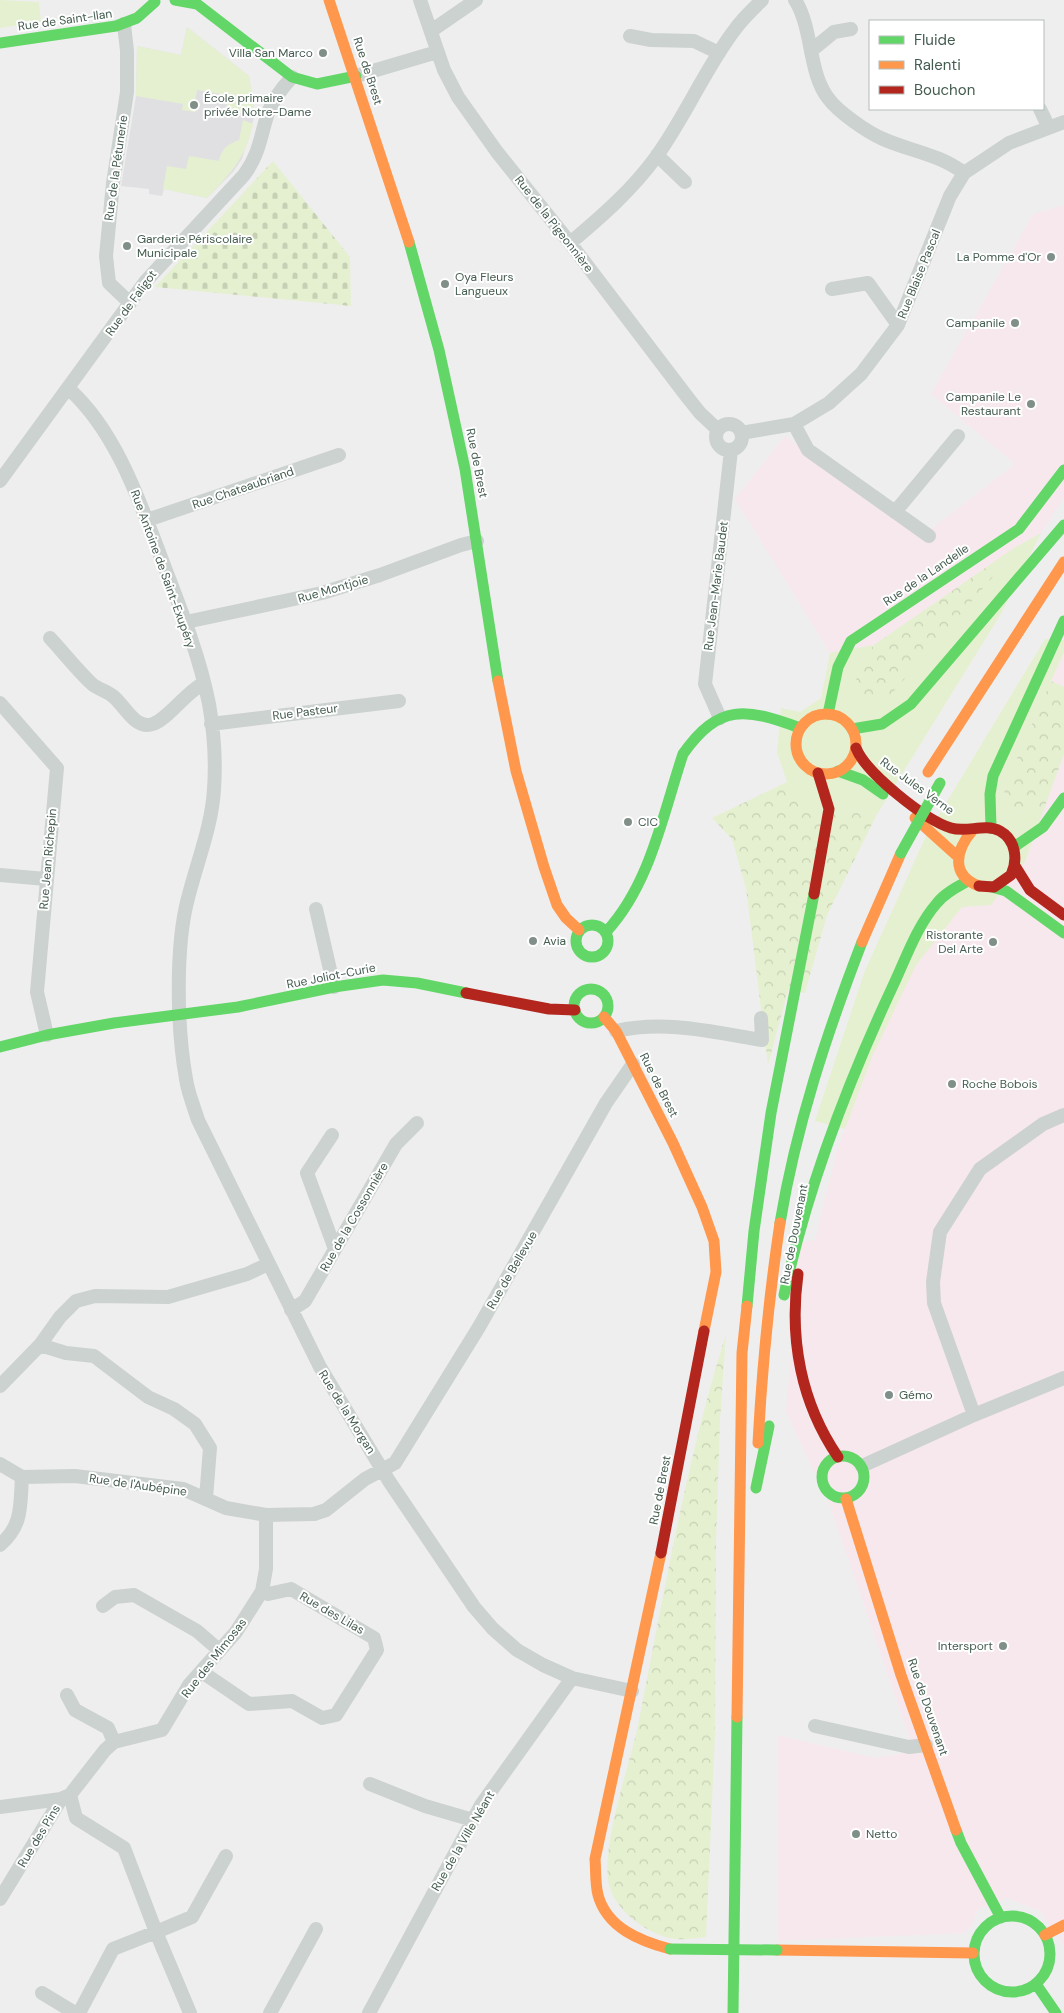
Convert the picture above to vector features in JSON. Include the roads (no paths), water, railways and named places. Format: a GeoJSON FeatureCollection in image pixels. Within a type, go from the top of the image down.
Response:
{"type":"FeatureCollection","features":[{"type":"Feature","properties":{"kind":"main road"},"geometry":{"type":"LineString","coordinates":[[155,1],[160,6],[167,7],[175,0],[197,4],[292,77],[317,84],[356,76]]}},
{"type":"Feature","properties":{"kind":"main road","name":"Rue de Brest"},"geometry":{"type":"LineString","coordinates":[[329,0],[356,76],[436,337],[465,470],[507,724],[518,777],[557,905],[566,918],[579,930]]}},
{"type":"Feature","properties":{"kind":"main road","name":"Rue de Saint-Ilan"},"geometry":{"type":"LineString","coordinates":[[0,44],[108,30],[147,12],[155,1]]}},
{"type":"Feature","properties":{"kind":"main road","name":"Rue de la Landelle"},"geometry":{"type":"LineString","coordinates":[[828,714],[835,675],[841,655],[851,641],[1019,529],[1064,470]]}},
{"type":"Feature","properties":{"kind":"main road"},"geometry":{"type":"LineString","coordinates":[[852,729],[882,724],[911,704],[1064,525]]}},
{"type":"Feature","properties":{"kind":"main road"},"geometry":{"type":"LineString","coordinates":[[904,815],[923,781],[1064,562]]}},
{"type":"Feature","properties":{"kind":"main road"},"geometry":{"type":"LineString","coordinates":[[1036,626],[1046,612]]}},
{"type":"Feature","properties":{"kind":"main road"},"geometry":{"type":"LineString","coordinates":[[991,828],[990,794],[993,776],[1064,621]]}},
{"type":"Feature","properties":{"kind":"main road"},"geometry":{"type":"LineString","coordinates":[[606,932],[618,920],[639,879],[654,841],[683,754],[690,742],[720,718],[744,712],[761,714],[800,728]]}},
{"type":"Feature","properties":{"kind":"main road"},"geometry":{"type":"LineString","coordinates":[[838,771],[852,758],[856,748],[852,729],[838,716],[828,714],[812,717],[800,728],[796,737],[798,755],[809,769],[818,773],[838,771],[863,780],[884,794],[929,830],[956,856]]}},
{"type":"Feature","properties":{"kind":"main road","name":"Rue Jules Verne"},"geometry":{"type":"LineString","coordinates":[[856,748],[863,762],[872,772],[938,822],[952,828],[972,831]]}},
{"type":"Feature","properties":{"kind":"main road"},"geometry":{"type":"LineString","coordinates":[[733,2013],[742,1353],[754,1231],[772,1114],[791,1019],[828,809],[818,773]]}},
{"type":"Feature","properties":{"kind":"main road"},"geometry":{"type":"LineString","coordinates":[[942,780],[901,853],[861,938],[845,979],[818,1061],[794,1148],[768,1301],[760,1387],[756,1492],[768,1434],[781,1313],[799,1228],[842,1102],[868,1040],[929,914],[950,891],[968,881]]}},
{"type":"Feature","properties":{"kind":"main road"},"geometry":{"type":"LineString","coordinates":[[1014,847],[1037,834],[1060,807],[1064,798]]}},
{"type":"Feature","properties":{"kind":"main road"},"geometry":{"type":"LineString","coordinates":[[1064,915],[1030,890],[1015,866],[1014,847],[1008,838],[991,828],[972,831],[959,846],[956,856],[957,865],[968,881],[984,887],[1006,891],[1064,932]]}},
{"type":"Feature","properties":{"kind":"main road"},"geometry":{"type":"LineString","coordinates":[[992,887],[1006,879],[1015,866]]}},
{"type":"Feature","properties":{"kind":"main road"},"geometry":{"type":"LineString","coordinates":[[593,956],[576,945],[579,930],[593,924],[606,932]]}},
{"type":"Feature","properties":{"kind":"main road"},"geometry":{"type":"LineString","coordinates":[[593,956],[608,946],[606,932]]}},
{"type":"Feature","properties":{"kind":"main road"},"geometry":{"type":"LineString","coordinates":[[591,981],[601,992],[608,1006],[604,1017],[590,1023],[580,1019],[574,1010],[575,1000],[591,981],[593,956]]}},
{"type":"Feature","properties":{"kind":"main road","name":"Rue Joliot-Curie"},"geometry":{"type":"LineString","coordinates":[[0,1047],[46,1035],[114,1023],[181,1016],[238,1007],[334,987],[382,980],[402,980],[540,1008],[574,1010]]}},
{"type":"Feature","properties":{"kind":"main road","name":"Rue de Brest"},"geometry":{"type":"LineString","coordinates":[[604,1017],[616,1031],[702,1207],[714,1241],[716,1272],[632,1691],[595,1859],[598,1897],[609,1918],[625,1932],[645,1943],[670,1949],[973,1953]]}},
{"type":"Feature","properties":{"kind":"main road","name":"Rue de Douvenant"},"geometry":{"type":"LineString","coordinates":[[823,1158],[796,1287],[797,1336],[807,1398],[820,1430],[838,1456]]}},
{"type":"Feature","properties":{"kind":"main road"},"geometry":{"type":"LineString","coordinates":[[742,1353],[769,1208]]}},
{"type":"Feature","properties":{"kind":"main road"},"geometry":{"type":"LineString","coordinates":[[838,1456],[854,1458],[862,1466],[864,1472],[863,1487],[859,1493],[846,1499],[830,1494],[823,1484],[824,1467],[838,1456]]}},
{"type":"Feature","properties":{"kind":"main road","name":"Rue de Douvenant"},"geometry":{"type":"LineString","coordinates":[[846,1499],[901,1675],[961,1843],[1001,1918]]}},
{"type":"Feature","properties":{"kind":"main road"},"geometry":{"type":"LineString","coordinates":[[1014,1916],[1026,1919],[1037,1926],[1045,1936],[1049,1946],[1049,1962],[1043,1976],[1036,1984],[1016,1992],[996,1989],[980,1974],[973,1953],[982,1932],[990,1923],[1001,1918],[1014,1916]]}},
{"type":"Feature","properties":{"kind":"main road"},"geometry":{"type":"LineString","coordinates":[[1045,1936],[1064,1925]]}},
{"type":"Feature","properties":{"kind":"main road"},"geometry":{"type":"LineString","coordinates":[[750,1935],[750,1964]]}},
{"type":"Feature","properties":{"kind":"main road"},"geometry":{"type":"LineString","coordinates":[[1036,1984],[1056,2013]]}},
{"type":"Feature","properties":{"kind":"street","name":"Rue de la Pigeonnière"},"geometry":{"type":"LineString","coordinates":[[420,0],[438,52],[458,97],[497,152],[570,243],[688,398],[700,413],[718,430]]}},
{"type":"Feature","properties":{"kind":"street"},"geometry":{"type":"LineString","coordinates":[[431,32],[476,0]]}},
{"type":"Feature","properties":{"kind":"street"},"geometry":{"type":"LineString","coordinates":[[570,243],[605,213],[657,155],[737,26],[762,0]]}},
{"type":"Feature","properties":{"kind":"street"},"geometry":{"type":"LineString","coordinates":[[795,0],[812,50],[818,78],[827,98],[844,114],[882,139],[928,153],[964,173]]}},
{"type":"Feature","properties":{"kind":"street","name":"Rue de la Pétunerie"},"geometry":{"type":"LineString","coordinates":[[124,24],[127,51],[127,92],[111,192],[106,256],[109,283],[130,303]]}},
{"type":"Feature","properties":{"kind":"street"},"geometry":{"type":"LineString","coordinates":[[812,50],[834,32],[851,29]]}},
{"type":"Feature","properties":{"kind":"street"},"geometry":{"type":"LineString","coordinates":[[630,36],[651,40],[694,40],[719,53]]}},
{"type":"Feature","properties":{"kind":"street"},"geometry":{"type":"LineString","coordinates":[[356,76],[438,52]]}},
{"type":"Feature","properties":{"kind":"street","name":"Rue de Faligot"},"geometry":{"type":"LineString","coordinates":[[0,481],[168,254],[254,161],[261,144],[268,112],[278,93],[292,77]]}},
{"type":"Feature","properties":{"kind":"street"},"geometry":{"type":"LineString","coordinates":[[1040,110],[1048,126]]}},
{"type":"Feature","properties":{"kind":"street","name":"Rue Blaise Pascal"},"geometry":{"type":"LineString","coordinates":[[741,433],[794,424],[829,403],[861,374],[898,324],[950,196],[964,173],[1009,142],[1048,126],[1064,122]]}},
{"type":"Feature","properties":{"kind":"street"},"geometry":{"type":"LineString","coordinates":[[657,155],[685,182]]}},
{"type":"Feature","properties":{"kind":"street"},"geometry":{"type":"LineString","coordinates":[[832,289],[868,283],[898,324]]}},
{"type":"Feature","properties":{"kind":"street","name":"Rue Antoine de Saint-Exupéry"},"geometry":{"type":"LineString","coordinates":[[69,389],[98,422],[121,461],[147,520],[186,622],[204,682],[215,755],[214,791],[182,932],[181,1032]]}},
{"type":"Feature","properties":{"kind":"street"},"geometry":{"type":"LineString","coordinates":[[794,424],[808,450],[929,536]]}},
{"type":"Feature","properties":{"kind":"street"},"geometry":{"type":"LineString","coordinates":[[724,425],[732,425],[741,433],[741,442],[731,450],[724,450],[718,444],[715,437],[718,430],[724,425]]}},
{"type":"Feature","properties":{"kind":"street"},"geometry":{"type":"LineString","coordinates":[[895,512],[958,436]]}},
{"type":"Feature","properties":{"kind":"street","name":"Rue Jean-Marie Baudet"},"geometry":{"type":"LineString","coordinates":[[720,718],[705,684],[731,450]]}},
{"type":"Feature","properties":{"kind":"street","name":"Rue Chateaubriand"},"geometry":{"type":"LineString","coordinates":[[147,520],[339,455]]}},
{"type":"Feature","properties":{"kind":"street","name":"Rue Montjoie"},"geometry":{"type":"LineString","coordinates":[[186,622],[322,593],[380,575],[460,544],[477,541]]}},
{"type":"Feature","properties":{"kind":"street"},"geometry":{"type":"LineString","coordinates":[[50,638],[91,683],[100,691],[110,694],[139,724],[147,726],[156,723],[188,693],[204,682]]}},
{"type":"Feature","properties":{"kind":"street","name":"Rue Pasteur"},"geometry":{"type":"LineString","coordinates":[[211,724],[399,701]]}},
{"type":"Feature","properties":{"kind":"street","name":"Rue Jean Richepin"},"geometry":{"type":"LineString","coordinates":[[0,703],[57,768],[37,992],[46,1035]]}},
{"type":"Feature","properties":{"kind":"street"},"geometry":{"type":"LineString","coordinates":[[0,875],[46,879]]}},
{"type":"Feature","properties":{"kind":"street"},"geometry":{"type":"LineString","coordinates":[[316,909],[334,987]]}},
{"type":"Feature","properties":{"kind":"street"},"geometry":{"type":"LineString","coordinates":[[616,1031],[654,1026],[678,1026],[762,1040],[761,1018]]}},
{"type":"Feature","properties":{"kind":"street","name":"Rue de la Morgan"},"geometry":{"type":"LineString","coordinates":[[181,1032],[186,1080],[198,1120],[268,1264],[320,1368],[448,1572],[493,1629],[517,1650],[572,1678],[632,1691]]}},
{"type":"Feature","properties":{"kind":"street","name":"Rue de Bellevue"},"geometry":{"type":"LineString","coordinates":[[384,1471],[395,1463],[421,1424],[479,1327],[606,1103],[633,1064]]}},
{"type":"Feature","properties":{"kind":"street"},"geometry":{"type":"LineString","coordinates":[[974,1415],[934,1304],[933,1282],[940,1232],[980,1170],[1042,1124],[1064,1115]]}},
{"type":"Feature","properties":{"kind":"street","name":"Rue de la Cossonnière"},"geometry":{"type":"LineString","coordinates":[[291,1310],[305,1301],[396,1144],[417,1123]]}},
{"type":"Feature","properties":{"kind":"street"},"geometry":{"type":"LineString","coordinates":[[332,1135],[307,1173],[335,1249]]}},
{"type":"Feature","properties":{"kind":"street"},"geometry":{"type":"LineString","coordinates":[[0,1386],[40,1345],[60,1317],[76,1302],[95,1296],[168,1297],[247,1274],[268,1264]]}},
{"type":"Feature","properties":{"kind":"street"},"geometry":{"type":"LineString","coordinates":[[40,1345],[66,1353],[94,1356],[148,1397],[174,1409],[195,1424],[210,1448],[206,1498]]}},
{"type":"Feature","properties":{"kind":"street"},"geometry":{"type":"LineString","coordinates":[[862,1466],[974,1415],[1064,1378]]}},
{"type":"Feature","properties":{"kind":"street"},"geometry":{"type":"LineString","coordinates":[[0,1464],[22,1477],[18,1521],[11,1536],[0,1545]]}},
{"type":"Feature","properties":{"kind":"street","name":"Rue de l'Aubépine"},"geometry":{"type":"LineString","coordinates":[[22,1477],[75,1476],[129,1481],[184,1490],[226,1508],[266,1516],[314,1514],[326,1510],[365,1479],[384,1471]]}},
{"type":"Feature","properties":{"kind":"street","name":"Rue des Mimosas"},"geometry":{"type":"LineString","coordinates":[[114,1742],[162,1730],[189,1685],[236,1632],[262,1591],[266,1569],[266,1516]]}},
{"type":"Feature","properties":{"kind":"street","name":"Rue des Lilas"},"geometry":{"type":"LineString","coordinates":[[202,1672],[248,1704],[292,1701],[322,1718],[336,1715],[377,1650],[374,1638],[290,1589],[268,1594],[262,1591]]}},
{"type":"Feature","properties":{"kind":"street"},"geometry":{"type":"LineString","coordinates":[[103,1606],[115,1597],[134,1595],[197,1631],[219,1650]]}},
{"type":"Feature","properties":{"kind":"street","name":"Rue de la Ville Néant"},"geometry":{"type":"LineString","coordinates":[[369,2013],[481,1805],[572,1678]]}},
{"type":"Feature","properties":{"kind":"street"},"geometry":{"type":"LineString","coordinates":[[0,1807],[66,1797],[114,1742],[108,1728],[75,1710],[67,1695]]}},
{"type":"Feature","properties":{"kind":"street"},"geometry":{"type":"LineString","coordinates":[[815,1726],[909,1747],[926,1745]]}},
{"type":"Feature","properties":{"kind":"street"},"geometry":{"type":"LineString","coordinates":[[370,1784],[425,1806],[473,1820]]}},
{"type":"Feature","properties":{"kind":"street"},"geometry":{"type":"LineString","coordinates":[[66,1797],[76,1818],[124,1848],[190,2013]]}},
{"type":"Feature","properties":{"kind":"street","name":"Rue des Pins"},"geometry":{"type":"LineString","coordinates":[[0,1899],[66,1797]]}},
{"type":"Feature","properties":{"kind":"street"},"geometry":{"type":"LineString","coordinates":[[42,1993],[77,2013],[113,1949],[192,1917],[226,1856]]}},
{"type":"Feature","properties":{"kind":"street"},"geometry":{"type":"LineString","coordinates":[[270,2013],[316,1929]]}},
{"type":"Feature","properties":{"kind":"place","name":"Villa San Marco"},"geometry":{"type":"Point","coordinates":[323,53]}},
{"type":"Feature","properties":{"kind":"place","name":"École primaire privée Notre-Dame"},"geometry":{"type":"Point","coordinates":[194,105]}},
{"type":"Feature","properties":{"kind":"place","name":"Garderie Périscolaire Municipale"},"geometry":{"type":"Point","coordinates":[127,246]}},
{"type":"Feature","properties":{"kind":"place","name":"La Pomme d'Or"},"geometry":{"type":"Point","coordinates":[1051,257]}},
{"type":"Feature","properties":{"kind":"place","name":"Oya Fleurs Langueux"},"geometry":{"type":"Point","coordinates":[445,284]}},
{"type":"Feature","properties":{"kind":"place","name":"Campanile"},"geometry":{"type":"Point","coordinates":[1015,323]}},
{"type":"Feature","properties":{"kind":"place","name":"Campanile Le Restaurant"},"geometry":{"type":"Point","coordinates":[1031,404]}},
{"type":"Feature","properties":{"kind":"place","name":"CIC"},"geometry":{"type":"Point","coordinates":[628,822]}},
{"type":"Feature","properties":{"kind":"place","name":"Avia"},"geometry":{"type":"Point","coordinates":[533,941]}},
{"type":"Feature","properties":{"kind":"place","name":"Ristorante Del Arte"},"geometry":{"type":"Point","coordinates":[993,942]}},
{"type":"Feature","properties":{"kind":"place","name":"Roche Bobois"},"geometry":{"type":"Point","coordinates":[952,1084]}},
{"type":"Feature","properties":{"kind":"place","name":"Gémo"},"geometry":{"type":"Point","coordinates":[889,1395]}},
{"type":"Feature","properties":{"kind":"place","name":"Intersport"},"geometry":{"type":"Point","coordinates":[1003,1646]}},
{"type":"Feature","properties":{"kind":"place","name":"Netto"},"geometry":{"type":"Point","coordinates":[856,1834]}}]}
